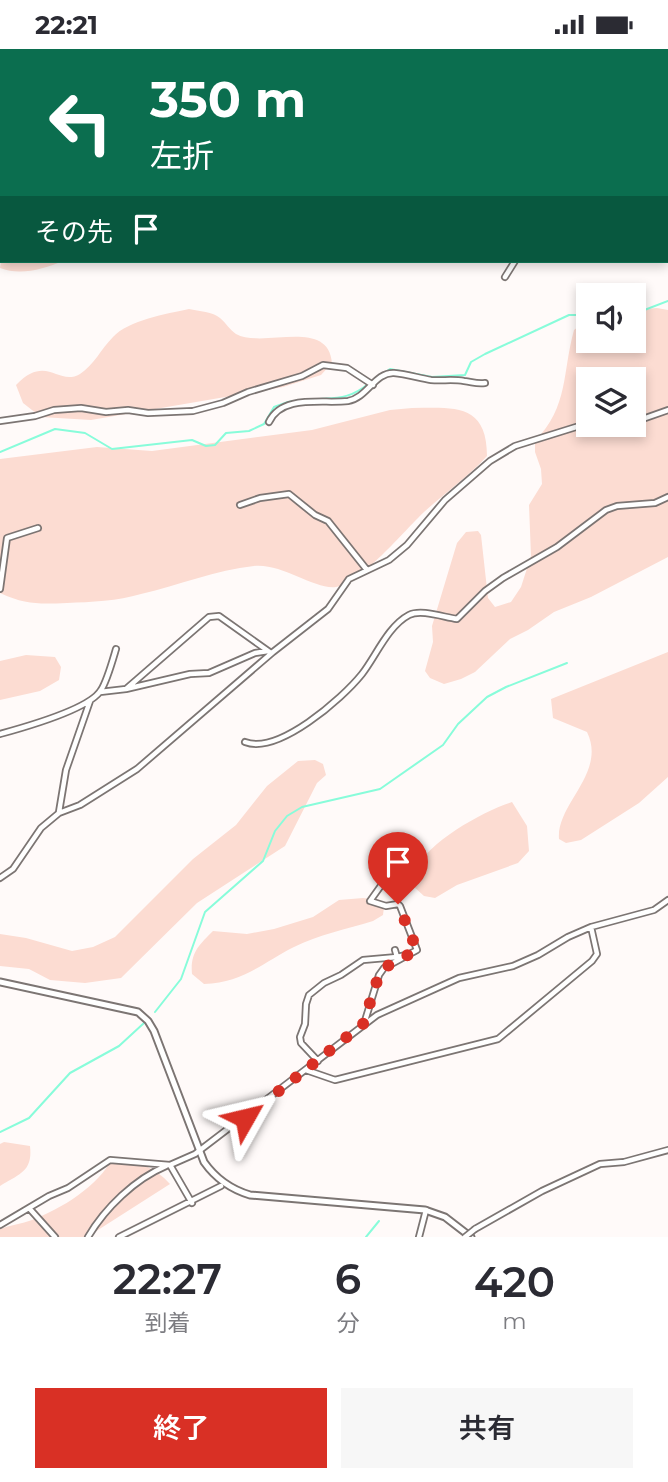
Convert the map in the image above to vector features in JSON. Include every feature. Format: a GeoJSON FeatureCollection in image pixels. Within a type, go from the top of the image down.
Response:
{"type":"FeatureCollection","features":[{"type":"Feature","properties":{"kind":"street"},"geometry":{"type":"LineString","coordinates":[[505,277],[514,263]]}},
{"type":"Feature","properties":{"kind":"street"},"geometry":{"type":"LineString","coordinates":[[0,421],[36,416],[54,410],[81,408],[106,412],[193,411],[302,376],[323,365],[347,368],[370,383]]}},
{"type":"Feature","properties":{"kind":"street"},"geometry":{"type":"LineString","coordinates":[[269,422],[273,412],[289,405],[359,398],[370,383],[386,374],[465,381],[474,385],[485,383]]}},
{"type":"Feature","properties":{"kind":"street"},"geometry":{"type":"LineString","coordinates":[[646,418],[668,410]]}},
{"type":"Feature","properties":{"kind":"street"},"geometry":{"type":"LineString","coordinates":[[0,878],[13,869],[41,828],[59,813],[80,805],[136,769],[270,652],[328,609],[349,579],[389,560],[445,500],[490,461],[515,446],[576,427]]}},
{"type":"Feature","properties":{"kind":"street"},"geometry":{"type":"LineString","coordinates":[[240,505],[260,498],[289,494],[315,515],[328,521],[367,570]]}},
{"type":"Feature","properties":{"kind":"street"},"geometry":{"type":"LineString","coordinates":[[245,742],[264,744],[328,708],[352,685],[393,630],[410,615],[417,613],[457,619],[485,591],[558,547],[606,509],[655,503],[668,497]]}},
{"type":"Feature","properties":{"kind":"street"},"geometry":{"type":"LineString","coordinates":[[0,589],[8,538],[38,529]]}},
{"type":"Feature","properties":{"kind":"street"},"geometry":{"type":"LineString","coordinates":[[126,689],[209,617],[215,615],[270,652]]}},
{"type":"Feature","properties":{"kind":"street"},"geometry":{"type":"LineString","coordinates":[[0,734],[32,725],[90,701],[100,692],[116,649]]}},
{"type":"Feature","properties":{"kind":"street"},"geometry":{"type":"LineString","coordinates":[[100,692],[126,689],[190,674],[209,673],[255,653],[270,652]]}},
{"type":"Feature","properties":{"kind":"street"},"geometry":{"type":"LineString","coordinates":[[59,813],[65,770],[90,701]]}},
{"type":"Feature","properties":{"kind":"street"},"geometry":{"type":"LineString","coordinates":[[363,1024],[379,975],[384,968],[417,950],[398,904],[386,906],[370,901],[390,873]]}},
{"type":"Feature","properties":{"kind":"street"},"geometry":{"type":"LineString","coordinates":[[88,1237],[97,1221],[147,1175],[179,1162],[198,1150],[377,1015],[458,978],[513,966],[591,927],[654,910],[668,900]]}},
{"type":"Feature","properties":{"kind":"street"},"geometry":{"type":"LineString","coordinates":[[306,1070],[335,1080],[498,1039],[592,961],[597,954],[591,927]]}},
{"type":"Feature","properties":{"kind":"street"},"geometry":{"type":"LineString","coordinates":[[395,950],[397,957]]}},
{"type":"Feature","properties":{"kind":"street"},"geometry":{"type":"LineString","coordinates":[[318,1061],[301,1043],[300,1037],[306,1024],[309,995],[363,960],[410,955]]}},
{"type":"Feature","properties":{"kind":"street"},"geometry":{"type":"LineString","coordinates":[[0,982],[120,1007],[142,1015],[154,1031],[198,1150],[211,1171],[236,1191],[250,1195],[426,1210],[445,1217],[471,1237]]}},
{"type":"Feature","properties":{"kind":"street"},"geometry":{"type":"LineString","coordinates":[[465,1237],[513,1206],[600,1164],[624,1162],[668,1150]]}},
{"type":"Feature","properties":{"kind":"street"},"geometry":{"type":"LineString","coordinates":[[0,1225],[68,1188],[110,1160],[168,1165],[191,1203]]}},
{"type":"Feature","properties":{"kind":"street"},"geometry":{"type":"LineString","coordinates":[[119,1237],[221,1187]]}},
{"type":"Feature","properties":{"kind":"street"},"geometry":{"type":"LineString","coordinates":[[29,1208],[55,1237]]}},
{"type":"Feature","properties":{"kind":"street"},"geometry":{"type":"LineString","coordinates":[[419,1237],[426,1210]]}},
{"type":"Feature","properties":{"kind":"shaded area"},"geometry":{"type":"Polygon","coordinates":[[[1,263],[58,263],[32,270],[0,268],[1,263]]]}},
{"type":"Feature","properties":{"kind":"shaded area"},"geometry":{"type":"Polygon","coordinates":[[[189,309],[217,316],[236,334],[248,338],[293,337],[319,341],[328,349],[332,363],[321,375],[283,387],[91,420],[41,417],[23,403],[16,385],[27,376],[44,371],[65,377],[80,374],[120,331],[128,326],[189,309]]]}},
{"type":"Feature","properties":{"kind":"shaded area"},"geometry":{"type":"Polygon","coordinates":[[[646,309],[668,310],[668,557],[591,597],[554,612],[510,639],[475,672],[444,684],[430,678],[425,671],[433,642],[432,626],[457,543],[466,532],[478,531],[481,535],[488,598],[495,607],[511,602],[521,587],[531,556],[529,505],[542,484],[535,441],[554,415],[559,402],[576,328],[576,353],[646,353],[646,309]]]}},
{"type":"Feature","properties":{"kind":"shaded area"},"geometry":{"type":"Polygon","coordinates":[[[453,409],[474,417],[485,438],[487,456],[424,512],[369,567],[346,584],[328,587],[276,568],[254,566],[104,601],[33,603],[0,593],[0,459],[97,447],[152,451],[312,430],[390,410],[453,409]]]}},
{"type":"Feature","properties":{"kind":"shaded area"},"geometry":{"type":"Polygon","coordinates":[[[668,652],[668,777],[639,803],[581,840],[566,843],[559,839],[560,826],[586,775],[591,761],[591,747],[587,732],[553,718],[551,699],[668,652]]]}},
{"type":"Feature","properties":{"kind":"shaded area"},"geometry":{"type":"Polygon","coordinates":[[[26,655],[55,657],[61,667],[59,680],[40,691],[0,700],[0,661],[26,655]]]}},
{"type":"Feature","properties":{"kind":"shaded area"},"geometry":{"type":"Polygon","coordinates":[[[315,760],[323,764],[326,775],[317,783],[285,846],[197,903],[121,978],[85,983],[50,980],[29,969],[0,966],[0,934],[72,951],[93,947],[115,937],[193,859],[236,825],[267,786],[298,761],[315,760]]]}},
{"type":"Feature","properties":{"kind":"shaded area"},"geometry":{"type":"Polygon","coordinates":[[[512,802],[527,826],[529,851],[518,863],[457,885],[435,898],[424,896],[413,886],[415,870],[432,849],[472,820],[512,802]]]}},
{"type":"Feature","properties":{"kind":"shaded area"},"geometry":{"type":"Polygon","coordinates":[[[339,900],[380,900],[384,907],[383,915],[373,921],[303,943],[230,980],[204,984],[192,974],[192,960],[196,950],[213,931],[247,934],[274,929],[313,917],[339,900]]]}},
{"type":"Feature","properties":{"kind":"shaded area"},"geometry":{"type":"Polygon","coordinates":[[[4,1142],[30,1146],[30,1155],[27,1167],[0,1186],[0,1144],[4,1142]]]}},
{"type":"Feature","properties":{"kind":"shaded area"},"geometry":{"type":"Polygon","coordinates":[[[113,1157],[144,1165],[170,1184],[87,1237],[0,1237],[0,1229],[28,1221],[67,1203],[99,1178],[113,1157]]]}},
{"type":"Feature","properties":{"kind":"waterway"},"geometry":{"type":"LineString","coordinates":[[646,309],[668,301]]}},
{"type":"Feature","properties":{"kind":"waterway"},"geometry":{"type":"LineString","coordinates":[[372,381],[390,369],[432,377],[465,375],[471,362],[485,354],[569,315],[576,315]]}},
{"type":"Feature","properties":{"kind":"waterway"},"geometry":{"type":"LineString","coordinates":[[308,400],[347,396],[368,384]]}},
{"type":"Feature","properties":{"kind":"waterway"},"geometry":{"type":"LineString","coordinates":[[0,452],[55,429],[85,433],[112,449],[192,440],[206,446],[215,445],[226,433],[249,431],[264,424],[274,407],[302,400]]}},
{"type":"Feature","properties":{"kind":"waterway"},"geometry":{"type":"LineString","coordinates":[[155,1012],[181,979],[205,912],[263,861],[275,831],[287,816],[302,807],[380,789],[443,745],[458,724],[487,697],[567,663]]}},
{"type":"Feature","properties":{"kind":"waterway"},"geometry":{"type":"LineString","coordinates":[[0,1132],[29,1118],[70,1073],[119,1046],[144,1023]]}},
{"type":"Feature","properties":{"kind":"waterway"},"geometry":{"type":"LineString","coordinates":[[366,1237],[379,1221]]}},
{"type":"Feature","properties":{"kind":"route"},"geometry":{"type":"LineString","coordinates":[[245,1118],[363,1024],[379,975],[384,968],[417,950],[398,904]]}}]}
